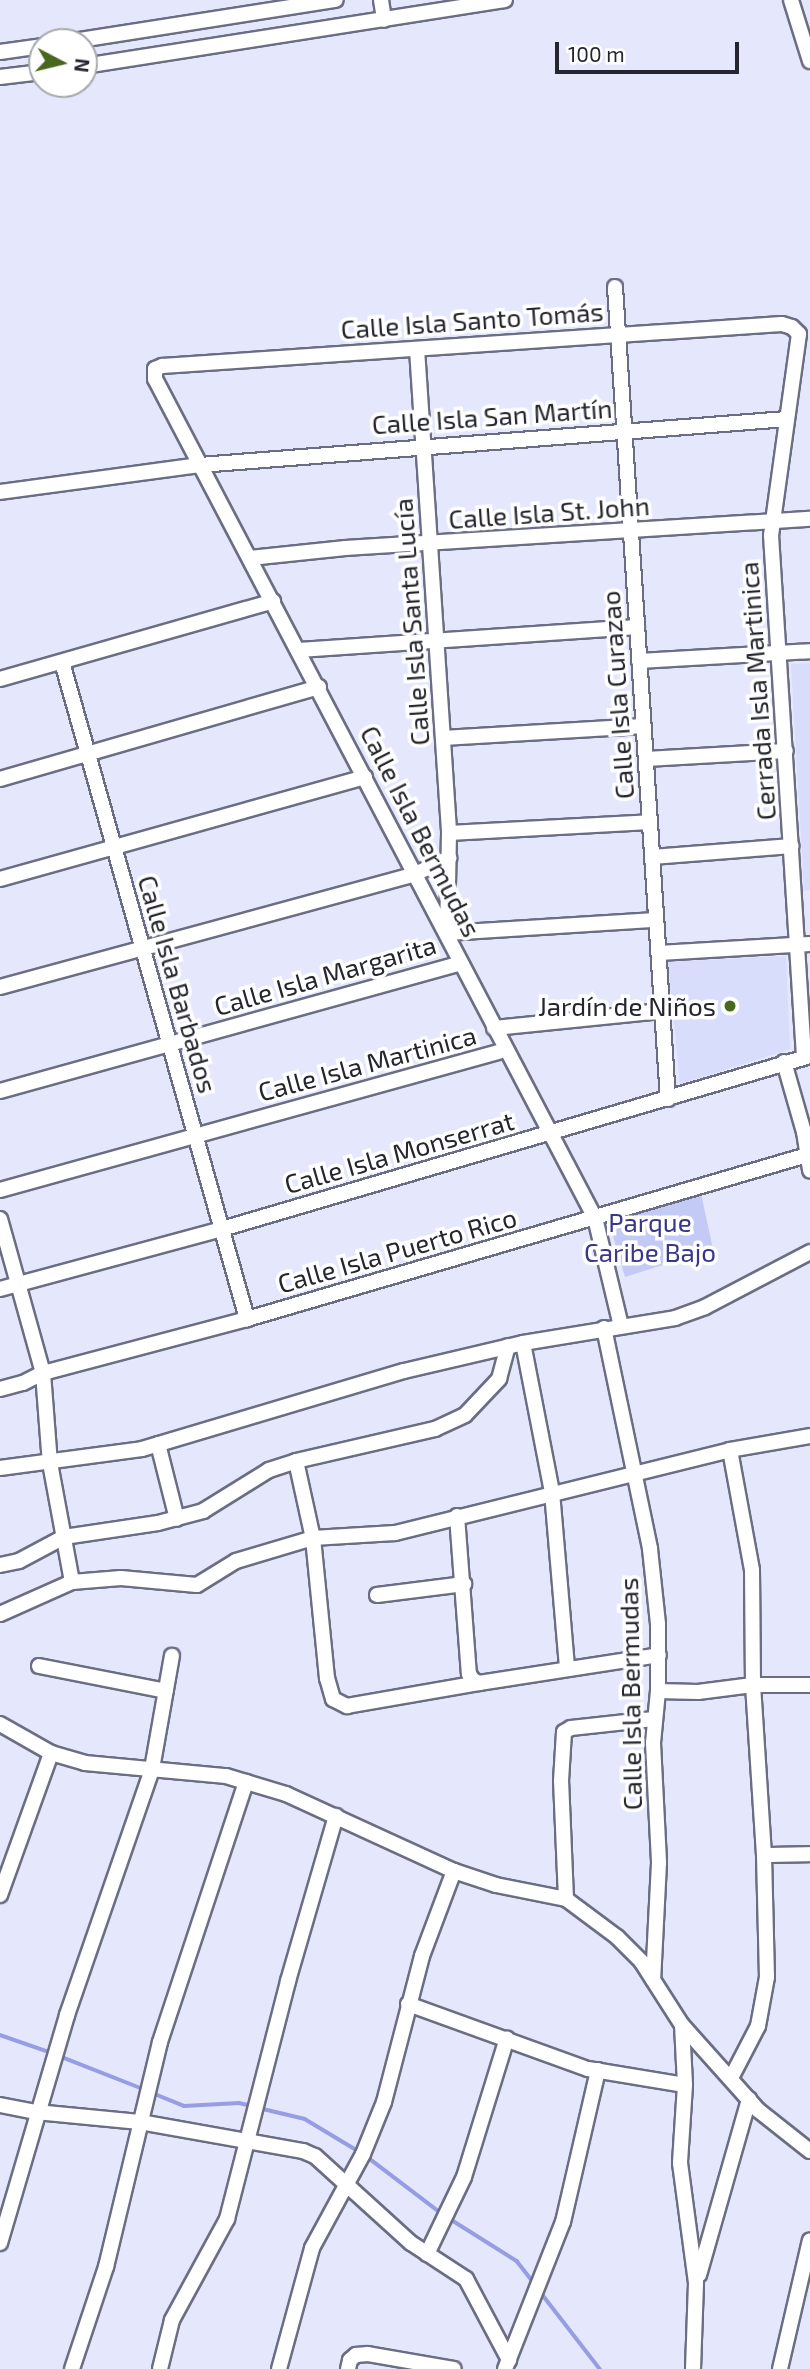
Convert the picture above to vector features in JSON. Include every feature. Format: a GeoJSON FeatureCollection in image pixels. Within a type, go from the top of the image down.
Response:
{"type":"FeatureCollection","features":[{"type":"Feature","properties":{"kind":"street"},"geometry":{"type":"LineString","coordinates":[[98,37],[336,0]]}},
{"type":"Feature","properties":{"kind":"street"},"geometry":{"type":"LineString","coordinates":[[381,0],[384,20]]}},
{"type":"Feature","properties":{"kind":"street"},"geometry":{"type":"LineString","coordinates":[[98,64],[505,0]]}},
{"type":"Feature","properties":{"kind":"street"},"geometry":{"type":"LineString","coordinates":[[791,0],[810,61]]}},
{"type":"Feature","properties":{"kind":"street"},"geometry":{"type":"LineString","coordinates":[[0,52],[28,48]]}},
{"type":"Feature","properties":{"kind":"street"},"geometry":{"type":"LineString","coordinates":[[0,77],[28,74]]}},
{"type":"Feature","properties":{"kind":"street","name":"Calle Isla Curazao"},"geometry":{"type":"LineString","coordinates":[[615,287],[668,1099]]}},
{"type":"Feature","properties":{"kind":"street","name":"Calle Isla Santo Tomás"},"geometry":{"type":"LineString","coordinates":[[155,369],[162,366],[782,324],[792,327]]}},
{"type":"Feature","properties":{"kind":"street","name":"Cerrada Isla Martinica"},"geometry":{"type":"LineString","coordinates":[[792,327],[799,334],[771,520],[792,846],[803,944],[807,1056]]}},
{"type":"Feature","properties":{"kind":"street","name":"Calle Isla Santa Lucía"},"geometry":{"type":"LineString","coordinates":[[417,349],[449,833],[447,933]]}},
{"type":"Feature","properties":{"kind":"street","name":"Calle Isla Bermudas"},"geometry":{"type":"LineString","coordinates":[[155,369],[155,379],[319,687],[548,1133],[595,1218],[621,1325]]}},
{"type":"Feature","properties":{"kind":"street","name":"Calle Isla San Martín"},"geometry":{"type":"LineString","coordinates":[[0,492],[200,465],[787,419]]}},
{"type":"Feature","properties":{"kind":"street","name":"Calle Isla St. John"},"geometry":{"type":"LineString","coordinates":[[250,558],[345,548],[810,519]]}},
{"type":"Feature","properties":{"kind":"street"},"geometry":{"type":"LineString","coordinates":[[0,679],[273,601]]}},
{"type":"Feature","properties":{"kind":"street"},"geometry":{"type":"LineString","coordinates":[[299,650],[436,638],[637,626]]}},
{"type":"Feature","properties":{"kind":"street"},"geometry":{"type":"LineString","coordinates":[[639,661],[810,651]]}},
{"type":"Feature","properties":{"kind":"street","name":"Calle Isla Barbados"},"geometry":{"type":"LineString","coordinates":[[62,662],[247,1319]]}},
{"type":"Feature","properties":{"kind":"street"},"geometry":{"type":"LineString","coordinates":[[0,779],[319,687]]}},
{"type":"Feature","properties":{"kind":"street"},"geometry":{"type":"LineString","coordinates":[[443,737],[644,726]]}},
{"type":"Feature","properties":{"kind":"street"},"geometry":{"type":"LineString","coordinates":[[646,759],[786,751]]}},
{"type":"Feature","properties":{"kind":"street"},"geometry":{"type":"LineString","coordinates":[[0,879],[365,777]]}},
{"type":"Feature","properties":{"kind":"street"},"geometry":{"type":"LineString","coordinates":[[449,833],[650,822]]}},
{"type":"Feature","properties":{"kind":"street"},"geometry":{"type":"LineString","coordinates":[[652,857],[792,846]]}},
{"type":"Feature","properties":{"kind":"street"},"geometry":{"type":"LineString","coordinates":[[0,987],[415,874],[450,858]]}},
{"type":"Feature","properties":{"kind":"street","name":"Calle Isla Margarita"},"geometry":{"type":"LineString","coordinates":[[447,933],[656,920]]}},
{"type":"Feature","properties":{"kind":"street"},"geometry":{"type":"LineString","coordinates":[[659,953],[803,944]]}},
{"type":"Feature","properties":{"kind":"street","name":"Calle Isla Margarita"},"geometry":{"type":"LineString","coordinates":[[0,1091],[461,963]]}},
{"type":"Feature","properties":{"kind":"street","name":"Calle Isla Martinica"},"geometry":{"type":"LineString","coordinates":[[494,1028],[662,1011]]}},
{"type":"Feature","properties":{"kind":"street","name":"Calle Isla Martinica"},"geometry":{"type":"LineString","coordinates":[[0,1190],[505,1050]]}},
{"type":"Feature","properties":{"kind":"street","name":"Calle Isla Monserrat"},"geometry":{"type":"LineString","coordinates":[[0,1289],[222,1229],[807,1056]]}},
{"type":"Feature","properties":{"kind":"street"},"geometry":{"type":"LineString","coordinates":[[784,1062],[807,1131],[810,1171]]}},
{"type":"Feature","properties":{"kind":"street","name":"Calle Isla Puerto Rico"},"geometry":{"type":"LineString","coordinates":[[0,1389],[23,1383],[43,1373],[247,1319],[807,1155]]}},
{"type":"Feature","properties":{"kind":"street"},"geometry":{"type":"LineString","coordinates":[[0,1219],[43,1373],[50,1463],[72,1582]]}},
{"type":"Feature","properties":{"kind":"street"},"geometry":{"type":"LineString","coordinates":[[0,1468],[50,1463],[158,1444],[315,1395],[508,1346],[675,1318],[705,1307],[810,1252]]}},
{"type":"Feature","properties":{"kind":"street","name":"Calle Isla Bermudas"},"geometry":{"type":"LineString","coordinates":[[604,1328],[650,1549],[659,1655],[654,1719],[659,1863],[653,1980]]}},
{"type":"Feature","properties":{"kind":"street"},"geometry":{"type":"LineString","coordinates":[[523,1343],[552,1492],[567,1668]]}},
{"type":"Feature","properties":{"kind":"street"},"geometry":{"type":"LineString","coordinates":[[0,1565],[19,1561],[64,1537],[177,1519],[202,1511],[269,1470],[296,1461],[435,1429],[465,1415],[499,1379],[508,1346]]}},
{"type":"Feature","properties":{"kind":"street"},"geometry":{"type":"LineString","coordinates":[[0,1614],[72,1582],[121,1578],[197,1585],[236,1561],[313,1538],[394,1533],[730,1450],[810,1436]]}},
{"type":"Feature","properties":{"kind":"street"},"geometry":{"type":"LineString","coordinates":[[158,1444],[177,1519]]}},
{"type":"Feature","properties":{"kind":"street"},"geometry":{"type":"LineString","coordinates":[[730,1450],[752,1570],[753,1685],[764,1855],[767,1978],[751,2044],[731,2078]]}},
{"type":"Feature","properties":{"kind":"street"},"geometry":{"type":"LineString","coordinates":[[296,1461],[313,1538],[327,1678],[333,1699],[346,1706],[659,1655]]}},
{"type":"Feature","properties":{"kind":"street"},"geometry":{"type":"LineString","coordinates":[[457,1516],[469,1674],[479,1683]]}},
{"type":"Feature","properties":{"kind":"street"},"geometry":{"type":"LineString","coordinates":[[377,1595],[464,1584]]}},
{"type":"Feature","properties":{"kind":"street"},"geometry":{"type":"LineString","coordinates":[[0,2243],[36,2112],[152,1769],[172,1656]]}},
{"type":"Feature","properties":{"kind":"street"},"geometry":{"type":"LineString","coordinates":[[38,1666],[166,1691]]}},
{"type":"Feature","properties":{"kind":"street"},"geometry":{"type":"LineString","coordinates":[[658,1691],[698,1692],[753,1685],[810,1685]]}},
{"type":"Feature","properties":{"kind":"street"},"geometry":{"type":"LineString","coordinates":[[566,1899],[561,1794],[564,1732],[571,1728],[654,1719]]}},
{"type":"Feature","properties":{"kind":"street"},"geometry":{"type":"LineString","coordinates":[[0,1724],[51,1753],[85,1763],[226,1776],[286,1794],[454,1871],[496,1885],[566,1899],[617,1937],[653,1980],[682,2025],[749,2099],[783,2132],[810,2151]]}},
{"type":"Feature","properties":{"kind":"street"},"geometry":{"type":"LineString","coordinates":[[0,1895],[51,1753]]}},
{"type":"Feature","properties":{"kind":"street"},"geometry":{"type":"LineString","coordinates":[[72,2369],[106,2267],[160,2042],[246,1782]]}},
{"type":"Feature","properties":{"kind":"street"},"geometry":{"type":"LineString","coordinates":[[162,2369],[172,2319],[227,2219],[288,1981],[336,1816]]}},
{"type":"Feature","properties":{"kind":"street"},"geometry":{"type":"LineString","coordinates":[[764,1855],[810,1854]]}},
{"type":"Feature","properties":{"kind":"street"},"geometry":{"type":"LineString","coordinates":[[278,2369],[312,2248],[348,2184],[384,2102],[408,2004],[431,1930],[454,1871]]}},
{"type":"Feature","properties":{"kind":"street"},"geometry":{"type":"LineString","coordinates":[[408,2004],[598,2070],[685,2085]]}},
{"type":"Feature","properties":{"kind":"street"},"geometry":{"type":"LineString","coordinates":[[682,2025],[685,2085],[680,2163],[696,2283],[693,2369]]}},
{"type":"Feature","properties":{"kind":"street"},"geometry":{"type":"LineString","coordinates":[[427,2254],[464,2177],[507,2038]]}},
{"type":"Feature","properties":{"kind":"street"},"geometry":{"type":"LineString","coordinates":[[507,2364],[563,2222],[598,2070]]}},
{"type":"Feature","properties":{"kind":"street"},"geometry":{"type":"LineString","coordinates":[[696,2283],[749,2099]]}},
{"type":"Feature","properties":{"kind":"street"},"geometry":{"type":"LineString","coordinates":[[0,2105],[36,2112],[140,2122],[247,2140],[315,2156],[427,2254],[466,2279],[507,2364]]}},
{"type":"Feature","properties":{"kind":"street"},"geometry":{"type":"LineString","coordinates":[[780,2369],[810,2240]]}},
{"type":"Feature","properties":{"kind":"street"},"geometry":{"type":"LineString","coordinates":[[348,2369],[350,2360],[356,2355],[368,2354],[454,2369]]}},
{"type":"Feature","properties":{"kind":"shaded area"},"geometry":{"type":"Polygon","coordinates":[[[810,663],[810,890],[804,891],[791,664],[810,663]]]}},
{"type":"Feature","properties":{"kind":"shaded area","name":"Jardín de Niños"},"geometry":{"type":"Polygon","coordinates":[[[786,956],[790,1049],[680,1084],[668,962],[786,956]]]}},
{"type":"Feature","properties":{"kind":"green space","name":"Parque Caribe Bajo"},"geometry":{"type":"Polygon","coordinates":[[[700,1189],[713,1249],[625,1277],[608,1219],[700,1189]]]}},
{"type":"Feature","properties":{"kind":"waterway"},"geometry":{"type":"LineString","coordinates":[[0,2035],[52,2053]]}},
{"type":"Feature","properties":{"kind":"waterway"},"geometry":{"type":"LineString","coordinates":[[59,2056],[143,2089]]}},
{"type":"Feature","properties":{"kind":"waterway"},"geometry":{"type":"LineString","coordinates":[[150,2092],[184,2106],[239,2103],[252,2106]]}},
{"type":"Feature","properties":{"kind":"waterway"},"geometry":{"type":"LineString","coordinates":[[259,2108],[305,2119],[360,2152]]}},
{"type":"Feature","properties":{"kind":"waterway"},"geometry":{"type":"LineString","coordinates":[[366,2156],[441,2213]]}},
{"type":"Feature","properties":{"kind":"waterway"},"geometry":{"type":"LineString","coordinates":[[447,2217],[517,2261],[535,2284]]}},
{"type":"Feature","properties":{"kind":"waterway"},"geometry":{"type":"LineString","coordinates":[[539,2290],[600,2369]]}},
{"type":"Feature","properties":{"kind":"place","name":"Jardín de Niños"},"geometry":{"type":"Point","coordinates":[730,1006]}}]}
